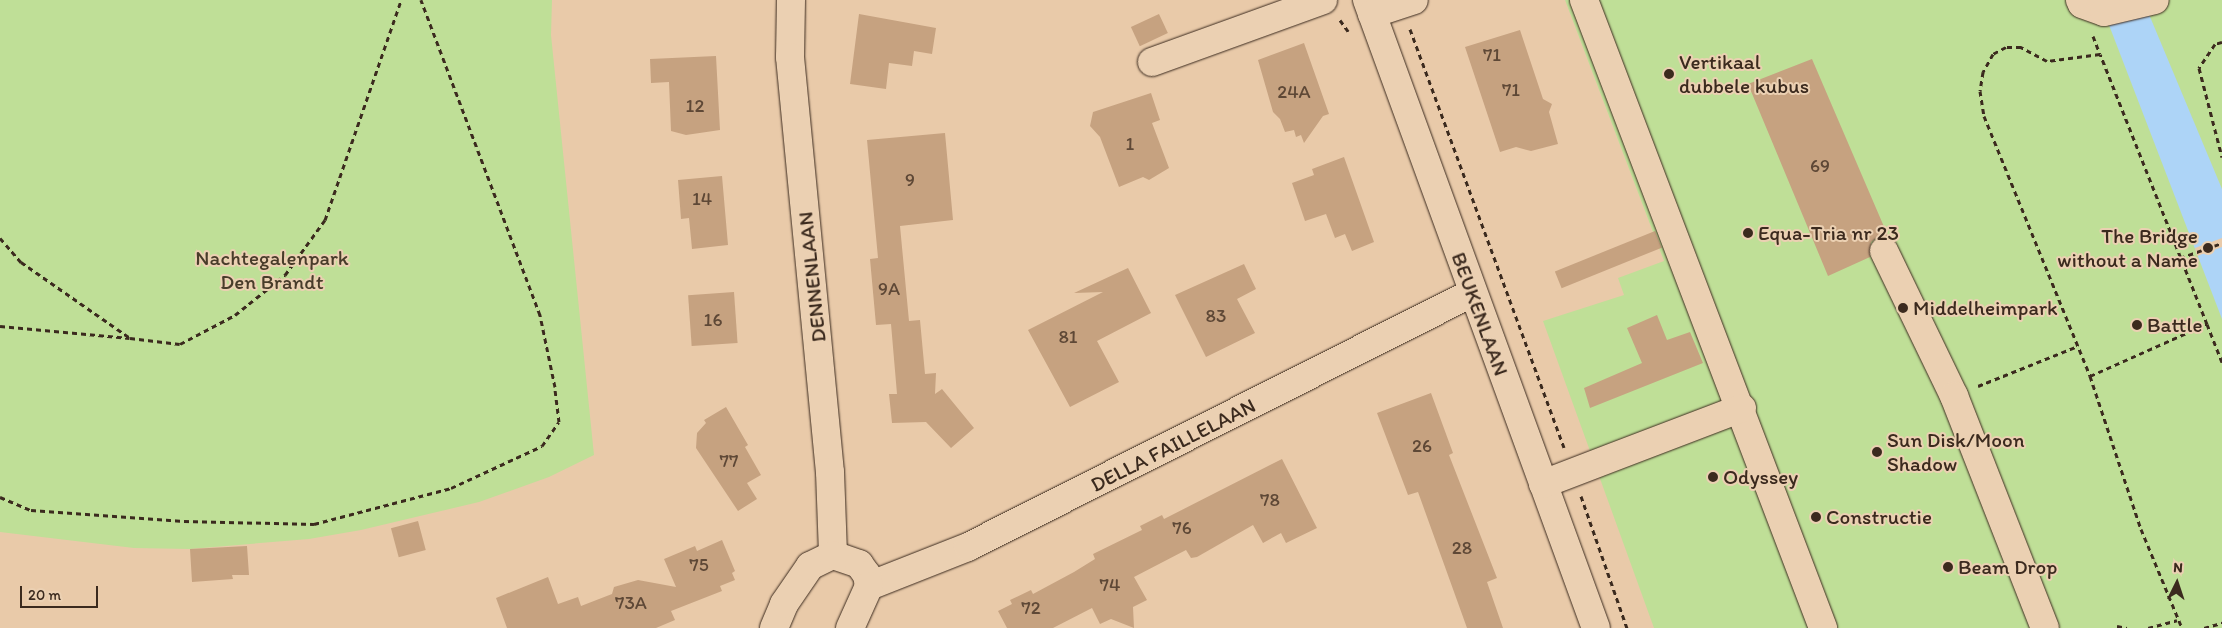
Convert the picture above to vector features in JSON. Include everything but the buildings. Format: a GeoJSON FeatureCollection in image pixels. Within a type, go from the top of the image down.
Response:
{"type":"FeatureCollection","features":[{"type":"Feature","properties":{"kind":"street","name":"DENNENLAAN"},"geometry":{"type":"LineString","coordinates":[[790,0],[790,57],[830,472],[833,555]]}},
{"type":"Feature","properties":{"kind":"street"},"geometry":{"type":"LineString","coordinates":[[1152,62],[1323,0]]}},
{"type":"Feature","properties":{"kind":"street"},"geometry":{"type":"LineString","coordinates":[[1584,0],[1742,408],[1823,628]]}},
{"type":"Feature","properties":{"kind":"street"},"geometry":{"type":"LineString","coordinates":[[2080,0],[2082,4],[2104,12],[2150,2]]}},
{"type":"Feature","properties":{"kind":"street"},"geometry":{"type":"LineString","coordinates":[[1370,7],[1408,2]]}},
{"type":"Feature","properties":{"kind":"street","name":"BEUKENLAAN"},"geometry":{"type":"LineString","coordinates":[[1370,7],[1472,293],[1596,628]]}},
{"type":"Feature","properties":{"kind":"street"},"geometry":{"type":"LineString","coordinates":[[1884,250],[1954,396],[2045,628]]}},
{"type":"Feature","properties":{"kind":"street","name":"DELLA FAILLELAAN"},"geometry":{"type":"LineString","coordinates":[[869,586],[968,547],[1472,293]]}},
{"type":"Feature","properties":{"kind":"street"},"geometry":{"type":"LineString","coordinates":[[1543,484],[1742,408]]}},
{"type":"Feature","properties":{"kind":"street"},"geometry":{"type":"LineString","coordinates":[[774,628],[784,604],[810,566],[833,555],[859,564],[864,569],[869,586],[850,628]]}},
{"type":"Feature","properties":{"kind":"path"},"geometry":{"type":"LineString","coordinates":[[0,326],[180,344],[235,315],[285,275],[325,220],[401,0]]}},
{"type":"Feature","properties":{"kind":"path"},"geometry":{"type":"LineString","coordinates":[[0,497],[31,510],[184,520],[314,524],[451,488],[542,446],[559,422],[555,387],[540,315],[421,0]]}},
{"type":"Feature","properties":{"kind":"path"},"geometry":{"type":"LineString","coordinates":[[1408,2],[1503,279]]}},
{"type":"Feature","properties":{"kind":"path"},"geometry":{"type":"LineString","coordinates":[[2222,42],[2215,44],[2199,68],[2222,157]]}},
{"type":"Feature","properties":{"kind":"path"},"geometry":{"type":"LineString","coordinates":[[2182,628],[2177,620],[2141,529],[2090,376],[1984,116],[1980,91],[1983,72],[1993,54],[2006,47],[2021,48],[2047,61],[2100,54],[2222,362]]}},
{"type":"Feature","properties":{"kind":"path"},"geometry":{"type":"LineString","coordinates":[[0,238],[21,262],[130,338]]}},
{"type":"Feature","properties":{"kind":"path"},"geometry":{"type":"LineString","coordinates":[[2180,258],[2222,243]]}},
{"type":"Feature","properties":{"kind":"path"},"geometry":{"type":"LineString","coordinates":[[2090,376],[2207,324]]}},
{"type":"Feature","properties":{"kind":"path"},"geometry":{"type":"LineString","coordinates":[[1954,396],[2078,346]]}},
{"type":"Feature","properties":{"kind":"path"},"geometry":{"type":"LineString","coordinates":[[2148,628],[2177,620]]}},
{"type":"Feature","properties":{"kind":"path"},"geometry":{"type":"LineString","coordinates":[[2204,628],[2222,623]]}},
{"type":"Feature","properties":{"kind":"path"},"geometry":{"type":"LineString","coordinates":[[2117,626],[2127,628]]}},
{"type":"Feature","properties":{"kind":"green space","name":"Nachtegalenpark Den Brandt"},"geometry":{"type":"Polygon","coordinates":[[[0,0],[552,0],[551,35],[594,455],[549,477],[479,502],[361,530],[309,539],[190,549],[134,548],[0,532],[0,0]]]}},
{"type":"Feature","properties":{"kind":"green space","name":"Middelheimpark"},"geometry":{"type":"Polygon","coordinates":[[[1565,0],[2222,0],[2222,628],[1654,628],[1543,321],[1624,295],[1618,278],[1664,261],[1565,0]]]}},
{"type":"Feature","properties":{"kind":"water"},"geometry":{"type":"Polygon","coordinates":[[[2143,0],[2222,189],[2222,319],[2104,12],[2143,0]]]}},
{"type":"Feature","properties":{"kind":"pier","name":"The Bridge without a Name"},"geometry":{"type":"Polygon","coordinates":[[[2222,238],[2222,247],[2197,256],[2195,248],[2222,238]]]}},
{"type":"Feature","properties":{"kind":"place","name":"Vertikaal dubbele kubus"},"geometry":{"type":"Point","coordinates":[1669,74]}},
{"type":"Feature","properties":{"kind":"place","name":"Equa-Tria nr 23"},"geometry":{"type":"Point","coordinates":[1748,233]}},
{"type":"Feature","properties":{"kind":"place","name":"The Bridge without a Name"},"geometry":{"type":"Point","coordinates":[2208,248]}},
{"type":"Feature","properties":{"kind":"place","name":"Middelheimpark"},"geometry":{"type":"Point","coordinates":[1903,308]}},
{"type":"Feature","properties":{"kind":"place","name":"Battle"},"geometry":{"type":"Point","coordinates":[2137,325]}},
{"type":"Feature","properties":{"kind":"place","name":"Sun Disk/Moon Shadow"},"geometry":{"type":"Point","coordinates":[1877,452]}},
{"type":"Feature","properties":{"kind":"place","name":"Odyssey"},"geometry":{"type":"Point","coordinates":[1713,477]}},
{"type":"Feature","properties":{"kind":"place","name":"Constructie"},"geometry":{"type":"Point","coordinates":[1816,517]}},
{"type":"Feature","properties":{"kind":"place","name":"Beam Drop"},"geometry":{"type":"Point","coordinates":[1948,567]}}]}
